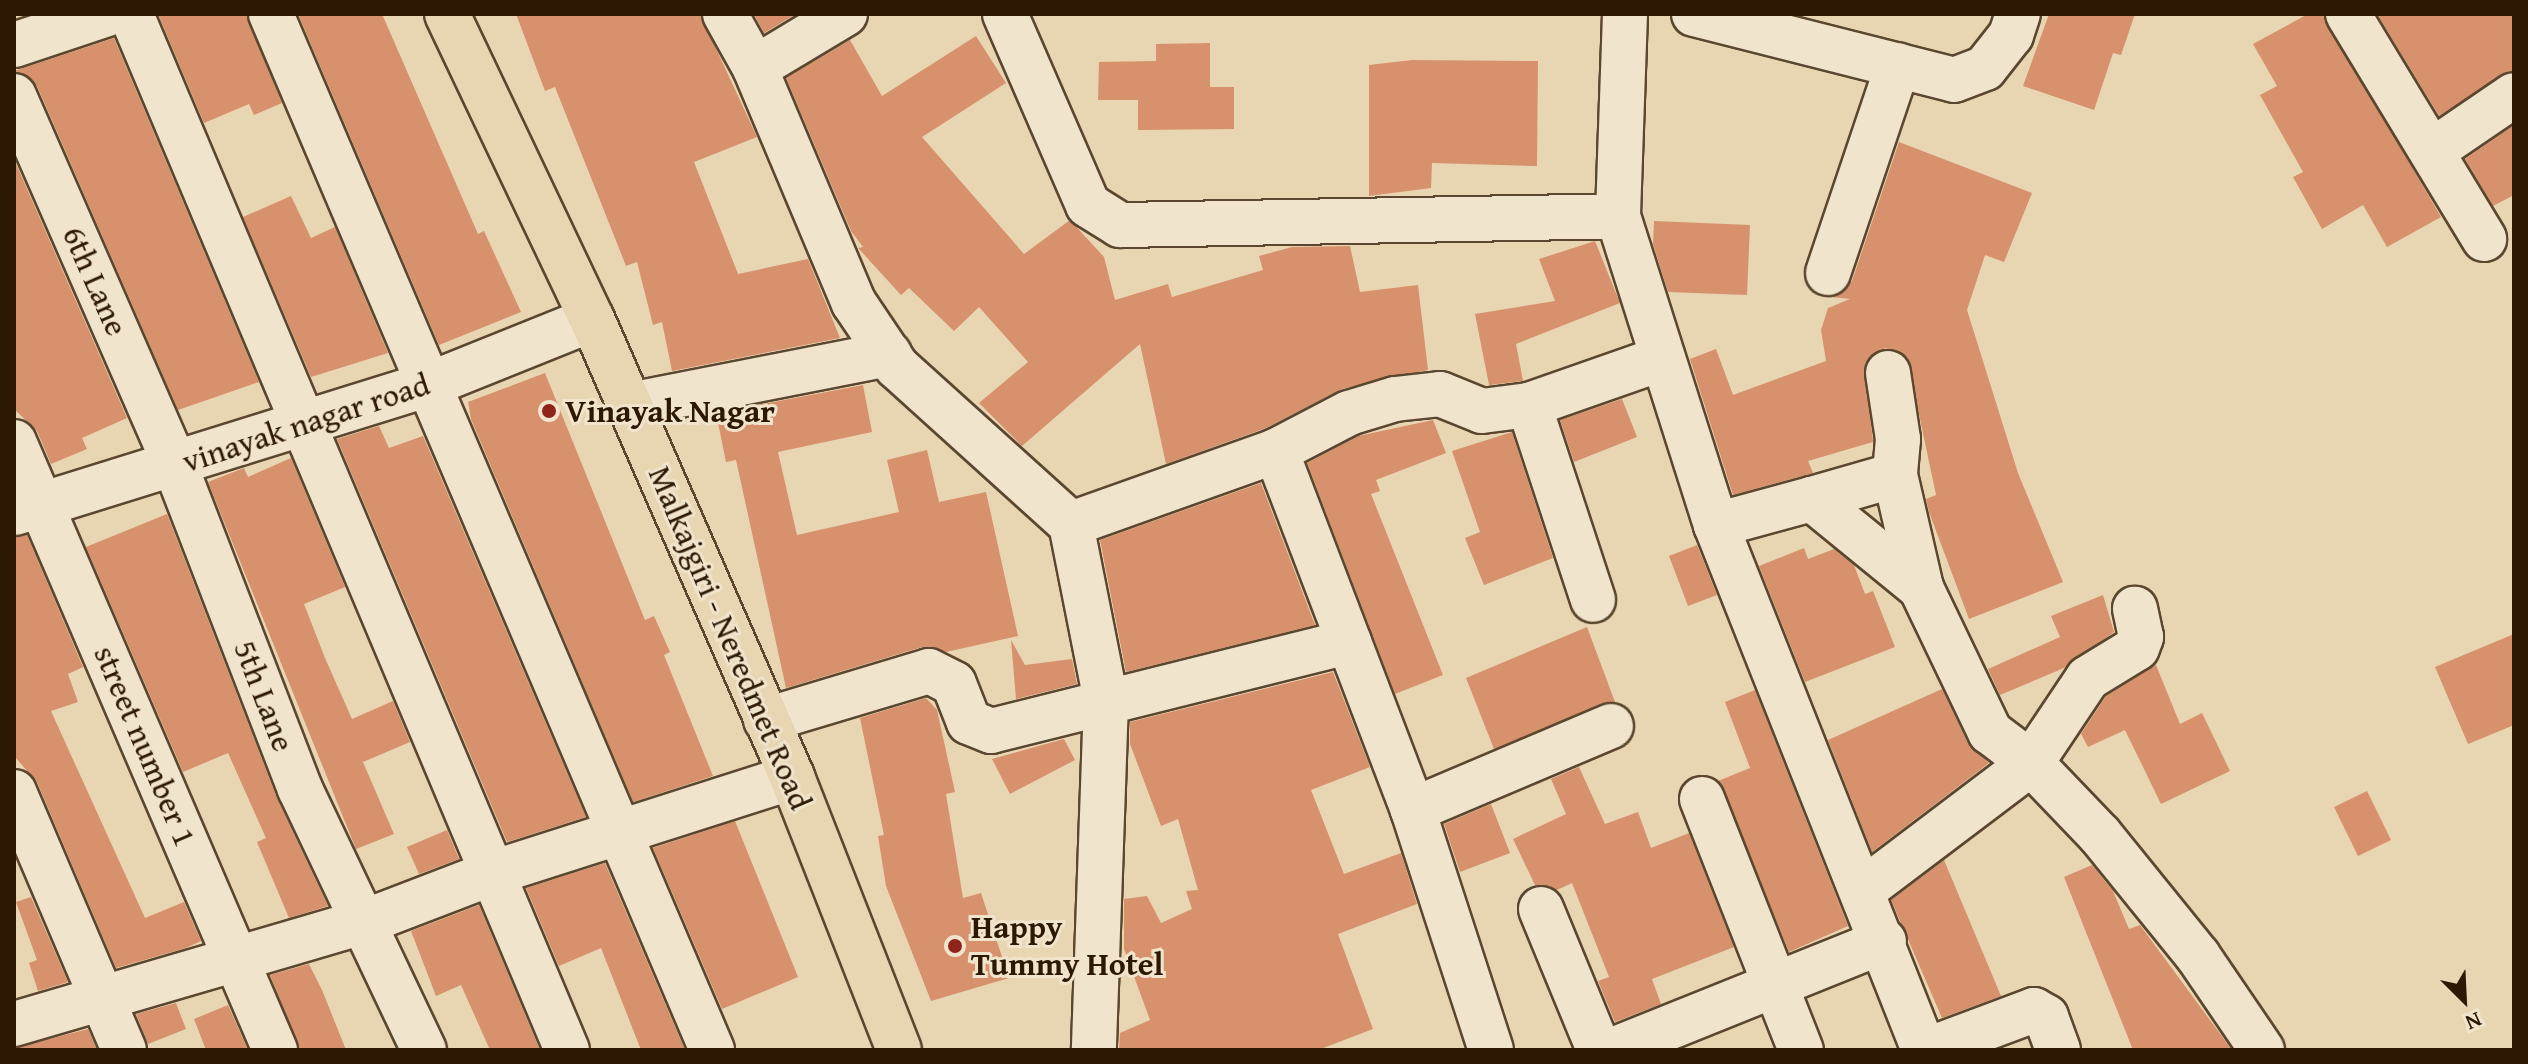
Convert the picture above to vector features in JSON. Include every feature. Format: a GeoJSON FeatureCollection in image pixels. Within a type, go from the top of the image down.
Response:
{"type":"FeatureCollection","features":[{"type":"Feature","properties":{"kind":"main road","name":"Malkajgiri - Neredmet Road"},"geometry":{"type":"LineString","coordinates":[[447,14],[592,319],[792,777],[899,1050]]}},
{"type":"Feature","properties":{"kind":"street"},"geometry":{"type":"LineString","coordinates":[[14,45],[107,14]]}},
{"type":"Feature","properties":{"kind":"street"},"geometry":{"type":"LineString","coordinates":[[131,14],[306,420],[567,1050]]}},
{"type":"Feature","properties":{"kind":"street"},"geometry":{"type":"LineString","coordinates":[[271,14],[624,831],[712,1050]]}},
{"type":"Feature","properties":{"kind":"street"},"geometry":{"type":"LineString","coordinates":[[725,14],[755,68],[854,303],[889,354],[1071,524],[1106,701],[1094,1050]]}},
{"type":"Feature","properties":{"kind":"street"},"geometry":{"type":"LineString","coordinates":[[755,68],[845,14]]}},
{"type":"Feature","properties":{"kind":"street"},"geometry":{"type":"LineString","coordinates":[[1005,14],[1088,205],[1120,225],[1618,216]]}},
{"type":"Feature","properties":{"kind":"street"},"geometry":{"type":"LineString","coordinates":[[1625,14],[1618,216],[1660,359],[1716,525],[1925,1050],[2034,1010],[2046,1017],[2058,1050]]}},
{"type":"Feature","properties":{"kind":"street"},"geometry":{"type":"LineString","coordinates":[[1694,14],[1954,80],[1985,68],[2011,35],[2018,14]]}},
{"type":"Feature","properties":{"kind":"street"},"geometry":{"type":"LineString","coordinates":[[2348,14],[2484,239]]}},
{"type":"Feature","properties":{"kind":"street"},"geometry":{"type":"LineString","coordinates":[[1828,273],[1898,65]]}},
{"type":"Feature","properties":{"kind":"street"},"geometry":{"type":"LineString","coordinates":[[2432,151],[2514,95]]}},
{"type":"Feature","properties":{"kind":"street","name":"6th Lane"},"geometry":{"type":"LineString","coordinates":[[14,96],[175,465]]}},
{"type":"Feature","properties":{"kind":"street","name":"vinayak nagar road"},"geometry":{"type":"LineString","coordinates":[[28,509],[433,383],[592,319]]}},
{"type":"Feature","properties":{"kind":"street"},"geometry":{"type":"LineString","coordinates":[[629,405],[889,354]]}},
{"type":"Feature","properties":{"kind":"street"},"geometry":{"type":"LineString","coordinates":[[1071,524],[1276,451],[1349,413],[1395,399],[1440,394],[1482,411],[1529,405],[1660,359]]}},
{"type":"Feature","properties":{"kind":"street"},"geometry":{"type":"LineString","coordinates":[[1888,373],[1898,439],[1895,475],[1921,588],[1990,732],[2031,763],[2159,907],[2262,1050]]}},
{"type":"Feature","properties":{"kind":"street"},"geometry":{"type":"LineString","coordinates":[[1529,405],[1593,600]]}},
{"type":"Feature","properties":{"kind":"street","name":"street number 1"},"geometry":{"type":"LineString","coordinates":[[14,442],[28,509],[236,958],[275,1050]]}},
{"type":"Feature","properties":{"kind":"street"},"geometry":{"type":"LineString","coordinates":[[1276,451],[1413,810],[1491,1050]]}},
{"type":"Feature","properties":{"kind":"street","name":"5th Lane"},"geometry":{"type":"LineString","coordinates":[[175,465],[300,789],[367,921],[424,1050]]}},
{"type":"Feature","properties":{"kind":"street"},"geometry":{"type":"LineString","coordinates":[[1716,525],[1895,475]]}},
{"type":"Feature","properties":{"kind":"street"},"geometry":{"type":"LineString","coordinates":[[1812,499],[1921,588]]}},
{"type":"Feature","properties":{"kind":"street"},"geometry":{"type":"LineString","coordinates":[[1862,891],[2031,763],[2088,678],[2140,643],[2135,609]]}},
{"type":"Feature","properties":{"kind":"street"},"geometry":{"type":"LineString","coordinates":[[766,720],[929,671],[954,684],[969,722],[991,731],[1349,642]]}},
{"type":"Feature","properties":{"kind":"street"},"geometry":{"type":"LineString","coordinates":[[1413,810],[1611,726]]}},
{"type":"Feature","properties":{"kind":"street"},"geometry":{"type":"LineString","coordinates":[[14,1024],[367,921],[492,873],[792,777]]}},
{"type":"Feature","properties":{"kind":"street"},"geometry":{"type":"LineString","coordinates":[[14,792],[124,1050]]}},
{"type":"Feature","properties":{"kind":"street"},"geometry":{"type":"LineString","coordinates":[[1702,799],[1801,1050]]}},
{"type":"Feature","properties":{"kind":"street"},"geometry":{"type":"LineString","coordinates":[[1541,909],[1599,1050]]}},
{"type":"Feature","properties":{"kind":"street"},"geometry":{"type":"LineString","coordinates":[[1613,1050],[1884,941]]}},
{"type":"Feature","properties":{"kind":"building"},"geometry":{"type":"Polygon","coordinates":[[[158,14],[246,14],[282,103],[254,115],[249,104],[204,123],[158,14]]]}},
{"type":"Feature","properties":{"kind":"building"},"geometry":{"type":"Polygon","coordinates":[[[298,14],[382,14],[478,234],[484,231],[521,312],[439,345],[298,14]]]}},
{"type":"Feature","properties":{"kind":"building"},"geometry":{"type":"Polygon","coordinates":[[[516,14],[700,14],[757,137],[694,162],[738,274],[808,259],[840,338],[672,371],[662,322],[653,325],[637,262],[626,266],[555,87],[545,91],[516,14]]]}},
{"type":"Feature","properties":{"kind":"building"},"geometry":{"type":"Polygon","coordinates":[[[754,14],[796,14],[764,33],[754,14]]]}},
{"type":"Feature","properties":{"kind":"building"},"geometry":{"type":"Polygon","coordinates":[[[2049,14],[2135,14],[2121,55],[2113,53],[2094,110],[2023,86],[2049,14]]]}},
{"type":"Feature","properties":{"kind":"building"},"geometry":{"type":"Polygon","coordinates":[[[2308,14],[2323,14],[2441,217],[2387,247],[2363,205],[2322,229],[2293,177],[2303,172],[2260,95],[2277,86],[2253,44],[2308,14]]]}},
{"type":"Feature","properties":{"kind":"building"},"geometry":{"type":"Polygon","coordinates":[[[2377,14],[2514,14],[2514,70],[2439,116],[2377,14]]]}},
{"type":"Feature","properties":{"kind":"building"},"geometry":{"type":"Polygon","coordinates":[[[976,36],[1006,83],[922,137],[1024,254],[1070,220],[1104,257],[1115,300],[1168,284],[1172,297],[1263,270],[1259,256],[1292,247],[1350,246],[1360,292],[1418,285],[1428,370],[1342,389],[1266,428],[1166,464],[1140,344],[1022,446],[979,403],[1028,362],[979,307],[954,331],[909,288],[901,295],[858,248],[863,247],[851,231],[786,78],[850,40],[882,96],[976,36]]]}},
{"type":"Feature","properties":{"kind":"building"},"geometry":{"type":"Polygon","coordinates":[[[114,38],[259,382],[178,410],[37,86],[14,71],[114,38]]]}},
{"type":"Feature","properties":{"kind":"building"},"geometry":{"type":"Polygon","coordinates":[[[1210,43],[1210,87],[1234,87],[1234,129],[1138,130],[1138,100],[1098,100],[1099,62],[1156,61],[1156,44],[1210,43]]]}},
{"type":"Feature","properties":{"kind":"building"},"geometry":{"type":"Polygon","coordinates":[[[1412,60],[1538,61],[1537,166],[1432,163],[1431,188],[1369,196],[1369,65],[1412,60]]]}},
{"type":"Feature","properties":{"kind":"building"},"geometry":{"type":"Polygon","coordinates":[[[2514,125],[2514,195],[2493,206],[2465,159],[2514,125]]]}},
{"type":"Feature","properties":{"kind":"building"},"geometry":{"type":"Polygon","coordinates":[[[1899,142],[2032,193],[2004,262],[1985,255],[1967,310],[2018,473],[2063,582],[1969,619],[1929,512],[1926,499],[1936,495],[1907,357],[1885,348],[1865,363],[1873,442],[1808,461],[1813,473],[1733,495],[1690,359],[1716,349],[1733,395],[1826,361],[1821,330],[1828,308],[1850,299],[1831,297],[1852,281],[1899,142]]]}},
{"type":"Feature","properties":{"kind":"building"},"geometry":{"type":"Polygon","coordinates":[[[14,159],[127,418],[82,438],[87,449],[51,464],[37,431],[14,409],[14,159]]]}},
{"type":"Feature","properties":{"kind":"building"},"geometry":{"type":"Polygon","coordinates":[[[291,196],[311,238],[335,227],[388,353],[311,377],[243,217],[291,196]]]}},
{"type":"Feature","properties":{"kind":"building"},"geometry":{"type":"Polygon","coordinates":[[[1654,221],[1750,225],[1747,295],[1668,292],[1653,244],[1654,221]]]}},
{"type":"Feature","properties":{"kind":"building"},"geometry":{"type":"Polygon","coordinates":[[[1595,241],[1620,303],[1516,344],[1523,381],[1489,385],[1475,314],[1555,301],[1539,259],[1595,241]]]}},
{"type":"Feature","properties":{"kind":"building"},"geometry":{"type":"Polygon","coordinates":[[[545,373],[645,620],[654,616],[670,652],[664,655],[713,776],[633,802],[471,419],[468,402],[545,373]]]}},
{"type":"Feature","properties":{"kind":"building"},"geometry":{"type":"Polygon","coordinates":[[[863,385],[872,432],[778,452],[797,535],[899,512],[887,460],[927,450],[939,502],[986,492],[1018,636],[946,652],[922,647],[786,688],[736,460],[726,462],[716,413],[863,385]]]}},
{"type":"Feature","properties":{"kind":"building"},"geometry":{"type":"Polygon","coordinates":[[[1622,399],[1637,437],[1574,462],[1560,420],[1622,399]]]}},
{"type":"Feature","properties":{"kind":"building"},"geometry":{"type":"Polygon","coordinates":[[[1433,420],[1446,453],[1376,480],[1380,491],[1371,494],[1443,675],[1395,694],[1307,463],[1358,436],[1433,420]]]}},
{"type":"Feature","properties":{"kind":"building"},"geometry":{"type":"Polygon","coordinates":[[[379,426],[389,448],[423,436],[586,817],[507,842],[337,439],[379,426]]]}},
{"type":"Feature","properties":{"kind":"building"},"geometry":{"type":"Polygon","coordinates":[[[1512,432],[1553,558],[1484,585],[1465,538],[1480,532],[1452,451],[1512,432]]]}},
{"type":"Feature","properties":{"kind":"building"},"geometry":{"type":"Polygon","coordinates":[[[291,458],[345,587],[304,604],[325,658],[352,719],[393,701],[410,742],[363,762],[394,834],[356,849],[208,482],[244,468],[248,477],[291,458]]]}},
{"type":"Feature","properties":{"kind":"building"},"geometry":{"type":"Polygon","coordinates":[[[1261,483],[1315,625],[1126,672],[1100,540],[1261,483]]]}},
{"type":"Feature","properties":{"kind":"building"},"geometry":{"type":"Polygon","coordinates":[[[167,514],[277,798],[328,906],[289,918],[257,842],[266,838],[228,753],[183,772],[86,547],[167,514]]]}},
{"type":"Feature","properties":{"kind":"building"},"geometry":{"type":"Polygon","coordinates":[[[27,535],[83,667],[68,674],[78,702],[51,711],[145,918],[184,902],[201,941],[186,948],[116,968],[37,782],[14,756],[14,537],[27,535]]]}},
{"type":"Feature","properties":{"kind":"building"},"geometry":{"type":"Polygon","coordinates":[[[1697,545],[1717,595],[1688,606],[1669,556],[1697,545]]]}},
{"type":"Feature","properties":{"kind":"building"},"geometry":{"type":"Polygon","coordinates":[[[1804,548],[1808,559],[1834,549],[1854,565],[1865,594],[1873,591],[1895,647],[1805,682],[1759,566],[1804,548]]]}},
{"type":"Feature","properties":{"kind":"building"},"geometry":{"type":"Polygon","coordinates":[[[2103,595],[2114,632],[2064,668],[2000,695],[1988,669],[2060,637],[2051,616],[2103,595]]]}},
{"type":"Feature","properties":{"kind":"building"},"geometry":{"type":"Polygon","coordinates":[[[1587,627],[1615,702],[1494,749],[1466,678],[1587,627]]]}},
{"type":"Feature","properties":{"kind":"building"},"geometry":{"type":"Polygon","coordinates":[[[2514,634],[2514,725],[2468,744],[2435,667],[2514,634]]]}},
{"type":"Feature","properties":{"kind":"building"},"geometry":{"type":"Polygon","coordinates":[[[1011,640],[1025,665],[1072,659],[1077,684],[1016,699],[1011,640]]]}},
{"type":"Feature","properties":{"kind":"building"},"geometry":{"type":"Polygon","coordinates":[[[2156,665],[2180,724],[2202,713],[2230,771],[2161,804],[2125,730],[2088,747],[2081,734],[2106,696],[2156,665]]]}},
{"type":"Feature","properties":{"kind":"building"},"geometry":{"type":"Polygon","coordinates":[[[1333,672],[1370,767],[1311,790],[1344,874],[1401,853],[1417,904],[1338,934],[1373,1029],[1318,1050],[1119,1050],[1120,1033],[1150,1020],[1124,949],[1124,899],[1147,896],[1161,923],[1192,909],[1186,891],[1198,890],[1178,819],[1161,826],[1130,744],[1130,722],[1333,672]]]}},
{"type":"Feature","properties":{"kind":"building"},"geometry":{"type":"Polygon","coordinates":[[[1942,689],[1968,743],[1989,763],[1872,852],[1828,740],[1942,689]]]}},
{"type":"Feature","properties":{"kind":"building"},"geometry":{"type":"Polygon","coordinates":[[[1755,690],[1848,926],[1789,952],[1718,781],[1750,768],[1725,702],[1755,690]]]}},
{"type":"Feature","properties":{"kind":"building"},"geometry":{"type":"Polygon","coordinates":[[[926,698],[937,710],[955,792],[946,794],[963,898],[981,893],[1009,978],[931,1001],[886,886],[878,836],[884,835],[860,718],[926,698]]]}},
{"type":"Feature","properties":{"kind":"building"},"geometry":{"type":"Polygon","coordinates":[[[1064,739],[1075,760],[1010,794],[992,759],[1064,739]]]}},
{"type":"Feature","properties":{"kind":"building"},"geometry":{"type":"Polygon","coordinates":[[[1579,767],[1605,824],[1638,812],[1651,848],[1689,833],[1734,947],[1652,979],[1661,1004],[1615,1022],[1598,981],[1609,977],[1572,883],[1557,890],[1535,885],[1513,839],[1566,814],[1551,779],[1579,767]]]}},
{"type":"Feature","properties":{"kind":"building"},"geometry":{"type":"Polygon","coordinates":[[[2367,791],[2391,840],[2358,856],[2334,807],[2367,791]]]}},
{"type":"Feature","properties":{"kind":"building"},"geometry":{"type":"Polygon","coordinates":[[[1491,804],[1510,853],[1460,872],[1444,824],[1491,804]]]}},
{"type":"Feature","properties":{"kind":"building"},"geometry":{"type":"Polygon","coordinates":[[[735,821],[798,977],[722,1009],[653,848],[735,821]]]}},
{"type":"Feature","properties":{"kind":"building"},"geometry":{"type":"Polygon","coordinates":[[[447,830],[459,859],[419,874],[407,847],[447,830]]]}},
{"type":"Feature","properties":{"kind":"building"},"geometry":{"type":"Polygon","coordinates":[[[1944,860],[2001,996],[1942,1018],[1891,900],[1944,860]]]}},
{"type":"Feature","properties":{"kind":"building"},"geometry":{"type":"Polygon","coordinates":[[[605,863],[685,1050],[641,1050],[601,948],[559,966],[526,888],[605,863]]]}},
{"type":"Feature","properties":{"kind":"building"},"geometry":{"type":"Polygon","coordinates":[[[2092,865],[2113,891],[2129,929],[2140,925],[2232,1050],[2133,1050],[2064,877],[2092,865]]]}},
{"type":"Feature","properties":{"kind":"building"},"geometry":{"type":"Polygon","coordinates":[[[31,897],[68,982],[38,991],[29,963],[37,960],[16,902],[31,897]]]}},
{"type":"Feature","properties":{"kind":"building"},"geometry":{"type":"Polygon","coordinates":[[[479,905],[540,1050],[490,1050],[461,985],[436,996],[411,931],[479,905]]]}},
{"type":"Feature","properties":{"kind":"building"},"geometry":{"type":"Polygon","coordinates":[[[309,964],[346,1050],[300,1050],[270,975],[309,964]]]}},
{"type":"Feature","properties":{"kind":"building"},"geometry":{"type":"Polygon","coordinates":[[[176,1003],[186,1029],[148,1044],[136,1014],[176,1003]]]}},
{"type":"Feature","properties":{"kind":"building"},"geometry":{"type":"Polygon","coordinates":[[[228,1005],[248,1050],[206,1050],[194,1019],[228,1005]]]}},
{"type":"Feature","properties":{"kind":"building"},"geometry":{"type":"Polygon","coordinates":[[[88,1029],[97,1050],[14,1050],[14,1048],[88,1029]]]}},
{"type":"Feature","properties":{"kind":"place","name":"Vinayak Nagar"},"geometry":{"type":"Point","coordinates":[549,411]}},
{"type":"Feature","properties":{"kind":"place","name":"Happy Tummy Hotel"},"geometry":{"type":"Point","coordinates":[955,946]}}]}
